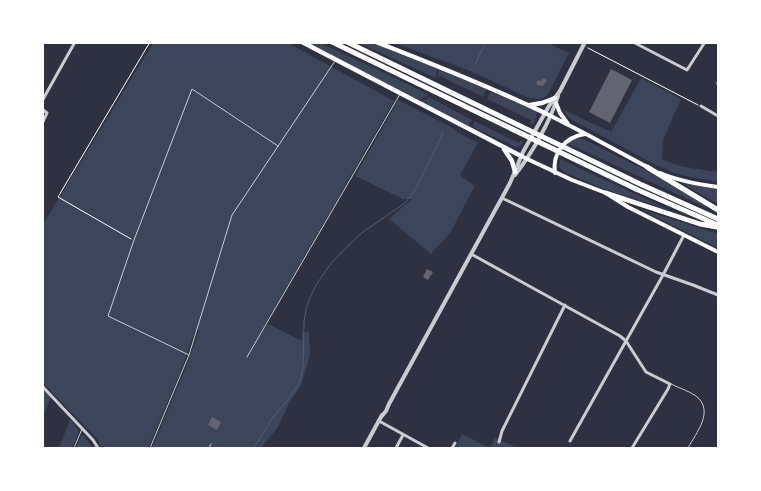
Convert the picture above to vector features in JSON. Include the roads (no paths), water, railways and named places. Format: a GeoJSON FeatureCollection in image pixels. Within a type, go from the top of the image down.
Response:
{"type":"FeatureCollection","features":[{"type":"Feature","properties":{"kind":"highway"},"geometry":{"type":"LineString","coordinates":[[332,42],[425,83]]}},
{"type":"Feature","properties":{"kind":"highway"},"geometry":{"type":"LineString","coordinates":[[347,42],[425,83],[669,204],[718,226]]}},
{"type":"Feature","properties":{"kind":"highway"},"geometry":{"type":"LineString","coordinates":[[568,153],[718,219]]}},
{"type":"Feature","properties":{"kind":"highway"},"geometry":{"type":"LineString","coordinates":[[647,167],[718,210]]}},
{"type":"Feature","properties":{"kind":"highway"},"geometry":{"type":"LineString","coordinates":[[606,193],[700,224],[718,226]]}},
{"type":"Feature","properties":{"kind":"main road"},"geometry":{"type":"LineString","coordinates":[[302,42],[499,145],[556,173],[606,193],[628,207],[718,252]]}},
{"type":"Feature","properties":{"kind":"main road"},"geometry":{"type":"LineString","coordinates":[[376,42],[529,105],[647,167],[680,180],[718,187]]}},
{"type":"Feature","properties":{"kind":"main road"},"geometry":{"type":"LineString","coordinates":[[529,105],[556,100],[560,113],[570,125]]}},
{"type":"Feature","properties":{"kind":"main road"},"geometry":{"type":"LineString","coordinates":[[556,173],[555,159],[562,145],[572,137],[586,134]]}},
{"type":"Feature","properties":{"kind":"main road"},"geometry":{"type":"LineString","coordinates":[[499,145],[512,161],[515,172]]}},
{"type":"Feature","properties":{"kind":"street"},"geometry":{"type":"LineString","coordinates":[[42,101],[75,42]]}},
{"type":"Feature","properties":{"kind":"street"},"geometry":{"type":"LineString","coordinates":[[633,42],[687,70],[705,42]]}},
{"type":"Feature","properties":{"kind":"street"},"geometry":{"type":"LineString","coordinates":[[364,448],[513,178],[527,159],[551,116],[556,100],[584,44]]}},
{"type":"Feature","properties":{"kind":"street"},"geometry":{"type":"LineString","coordinates":[[513,178],[521,156],[545,113],[556,100]]}},
{"type":"Feature","properties":{"kind":"street"},"geometry":{"type":"LineString","coordinates":[[701,106],[718,116]]}},
{"type":"Feature","properties":{"kind":"street"},"geometry":{"type":"LineString","coordinates":[[42,109],[47,113],[42,124]]}},
{"type":"Feature","properties":{"kind":"street"},"geometry":{"type":"LineString","coordinates":[[502,198],[663,275],[718,295]]}},
{"type":"Feature","properties":{"kind":"street"},"geometry":{"type":"LineString","coordinates":[[570,441],[684,235]]}},
{"type":"Feature","properties":{"kind":"street"},"geometry":{"type":"LineString","coordinates":[[471,254],[620,336],[626,341],[646,372],[670,384],[632,448]]}},
{"type":"Feature","properties":{"kind":"street"},"geometry":{"type":"LineString","coordinates":[[499,442],[503,428],[565,305]]}},
{"type":"Feature","properties":{"kind":"street"},"geometry":{"type":"LineString","coordinates":[[42,386],[83,428],[98,448]]}},
{"type":"Feature","properties":{"kind":"street"},"geometry":{"type":"LineString","coordinates":[[380,419],[428,448]]}},
{"type":"Feature","properties":{"kind":"street"},"geometry":{"type":"LineString","coordinates":[[396,448],[404,435]]}},
{"type":"Feature","properties":{"kind":"street"},"geometry":{"type":"LineString","coordinates":[[452,448],[455,443]]}},
{"type":"Feature","properties":{"kind":"lane"},"geometry":{"type":"LineString","coordinates":[[150,448],[189,355],[232,216],[336,60]]}},
{"type":"Feature","properties":{"kind":"lane"},"geometry":{"type":"LineString","coordinates":[[189,355],[108,316],[134,240],[192,89],[278,146]]}},
{"type":"Feature","properties":{"kind":"lane"},"geometry":{"type":"LineString","coordinates":[[247,357],[400,94]]}},
{"type":"Feature","properties":{"kind":"lane"},"geometry":{"type":"LineString","coordinates":[[670,384],[695,396],[703,406],[704,420],[688,448]]}},
{"type":"Feature","properties":{"kind":"lane"},"geometry":{"type":"LineString","coordinates":[[74,448],[83,428]]}},
{"type":"Feature","properties":{"kind":"lane"},"geometry":{"type":"LineString","coordinates":[[209,448],[211,444]]}},
{"type":"Feature","properties":{"kind":"waterway"},"geometry":{"type":"LineString","coordinates":[[475,64],[486,42]]}},
{"type":"Feature","properties":{"kind":"waterway"},"geometry":{"type":"LineString","coordinates":[[254,448],[271,420],[300,382],[303,367],[304,322],[310,297],[316,285],[332,262],[353,241],[405,203],[417,187],[443,133]]}}]}
